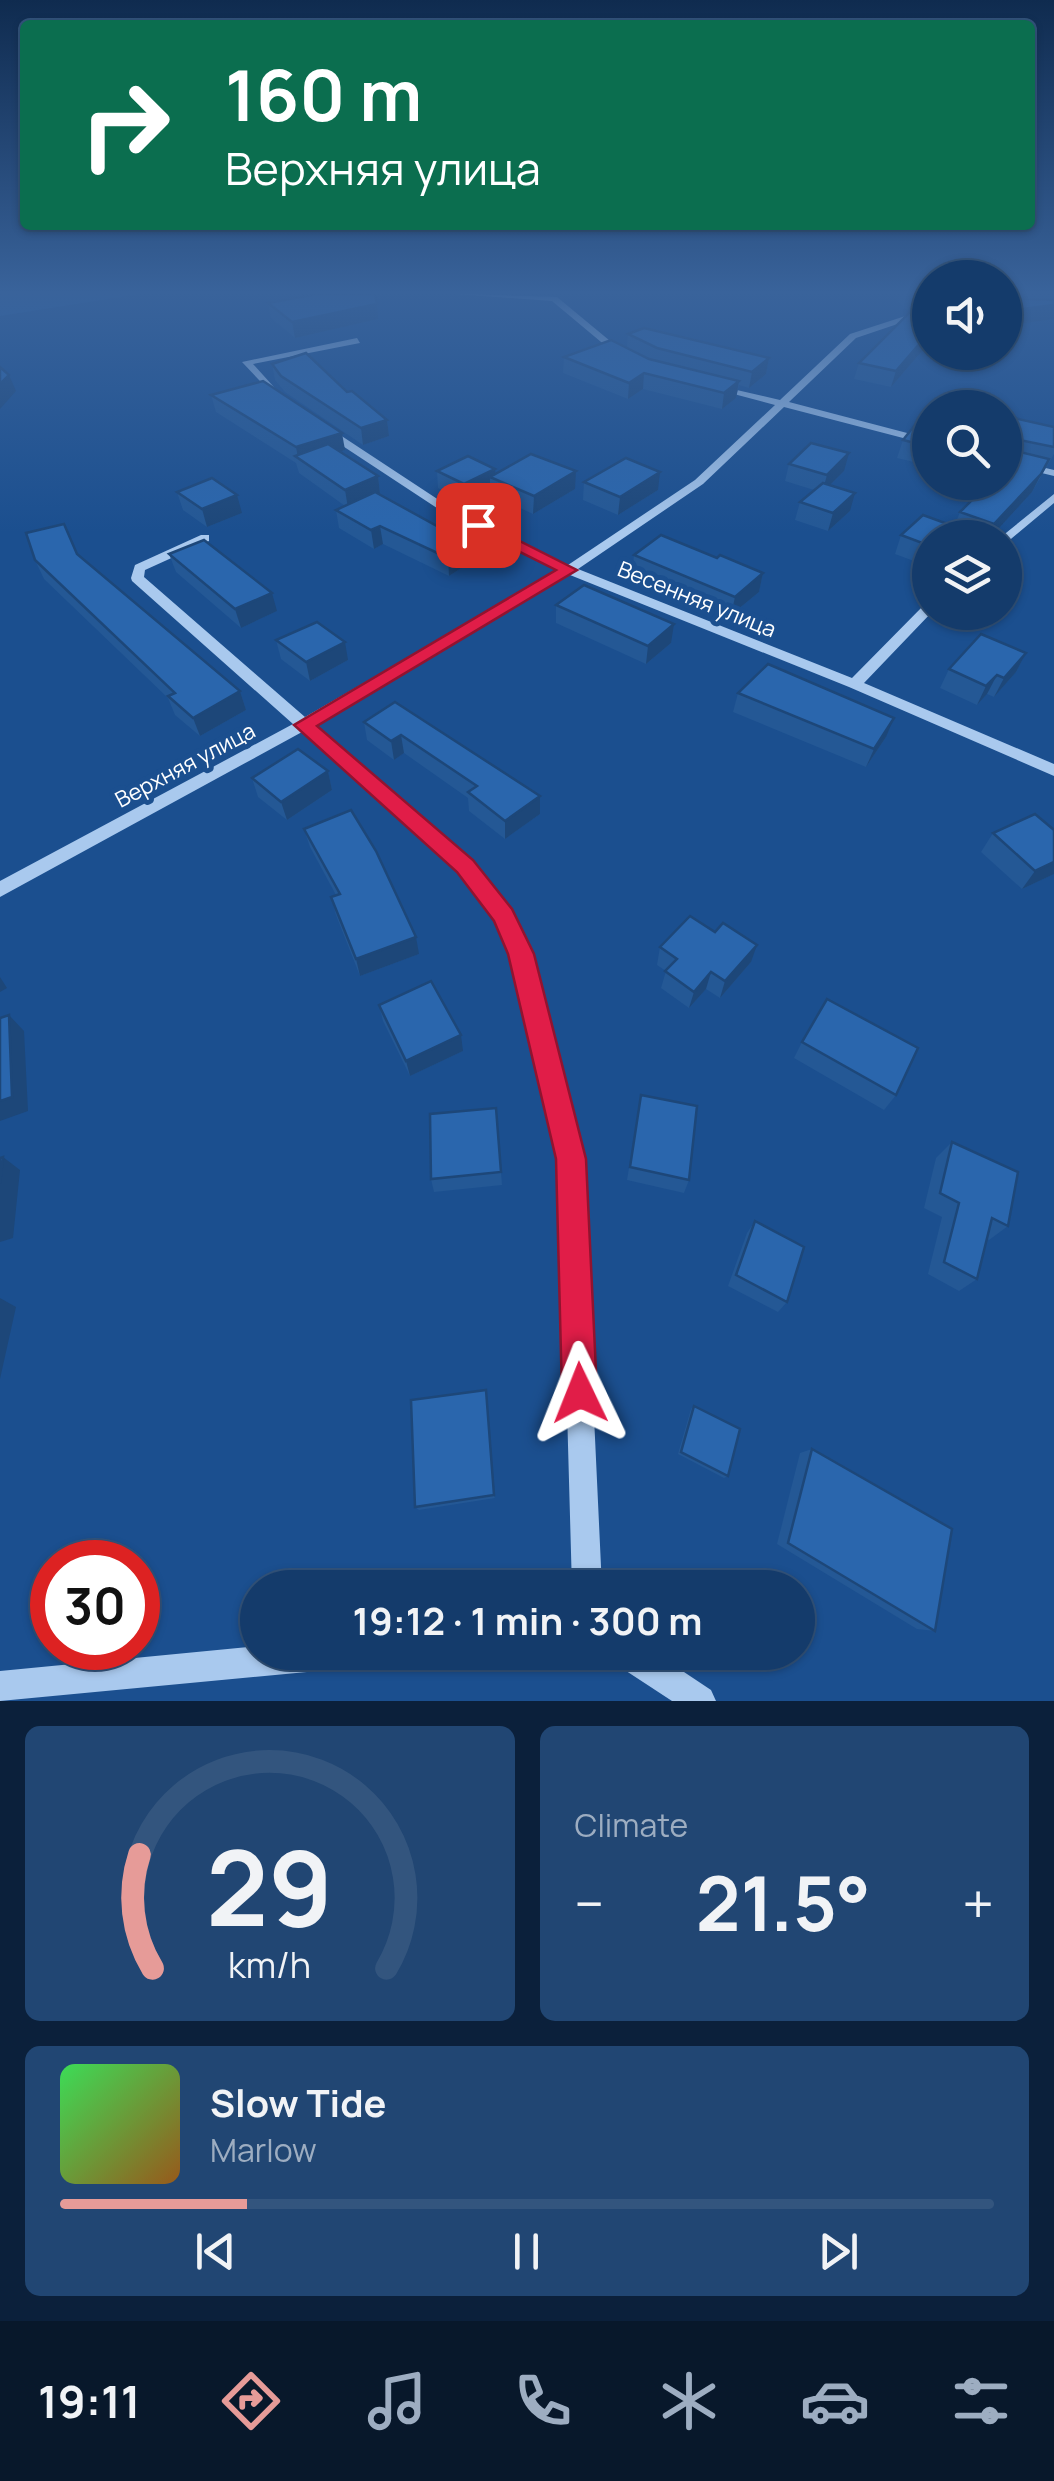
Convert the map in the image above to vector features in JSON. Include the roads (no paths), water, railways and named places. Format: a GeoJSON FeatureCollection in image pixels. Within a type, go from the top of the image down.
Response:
{"type":"FeatureCollection","features":[{"type":"Feature","properties":{"kind":"street"},"geometry":{"type":"LineString","coordinates":[[256,373],[270,391],[290,405]]}},
{"type":"Feature","properties":{"kind":"street","name":"Верхняя улица"},"geometry":{"type":"LineString","coordinates":[[0,890],[304,725],[569,570],[699,482],[813,373]]}},
{"type":"Feature","properties":{"kind":"street"},"geometry":{"type":"LineString","coordinates":[[706,384],[912,437]]}},
{"type":"Feature","properties":{"kind":"street","name":"Весенняя улица"},"geometry":{"type":"LineString","coordinates":[[317,424],[447,510],[569,570],[854,684],[1054,770]]}},
{"type":"Feature","properties":{"kind":"street"},"geometry":{"type":"LineString","coordinates":[[1022,465],[1054,473]]}},
{"type":"Feature","properties":{"kind":"street"},"geometry":{"type":"LineString","coordinates":[[1022,525],[1054,497]]}},
{"type":"Feature","properties":{"kind":"street"},"geometry":{"type":"LineString","coordinates":[[205,538],[139,568],[138,578],[465,866],[503,916],[530,980],[571,1159],[586,1570]]}},
{"type":"Feature","properties":{"kind":"street"},"geometry":{"type":"LineString","coordinates":[[854,684],[912,625]]}},
{"type":"Feature","properties":{"kind":"street"},"geometry":{"type":"LineString","coordinates":[[0,1687],[240,1663]]}},
{"type":"Feature","properties":{"kind":"street"},"geometry":{"type":"LineString","coordinates":[[653,1670],[700,1701]]}}]}
